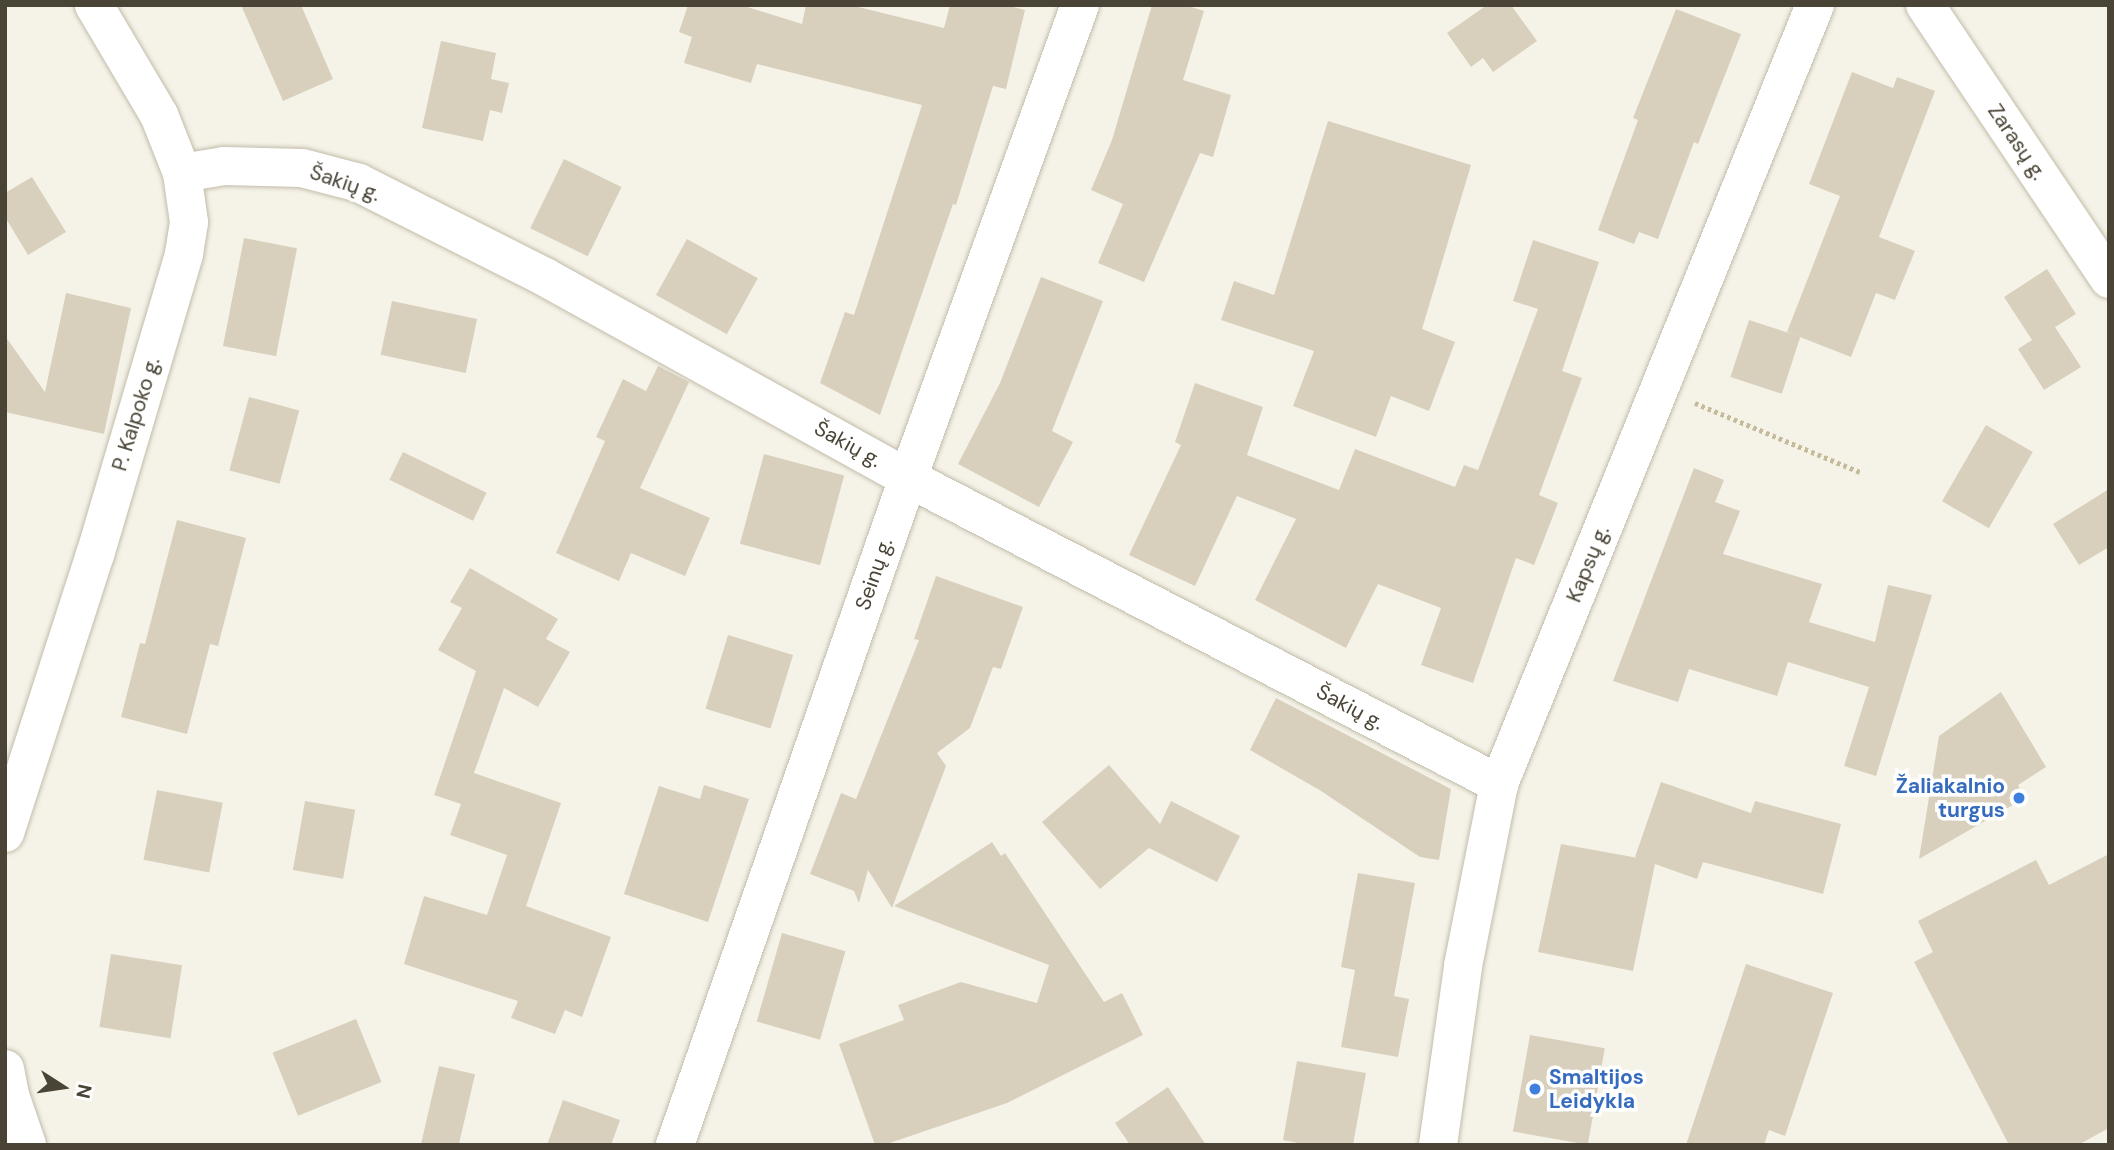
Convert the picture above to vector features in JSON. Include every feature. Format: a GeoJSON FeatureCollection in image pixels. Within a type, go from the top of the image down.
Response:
{"type":"FeatureCollection","features":[{"type":"Feature","properties":{"kind":"street","name":"P. Kalpoko g."},"geometry":{"type":"LineString","coordinates":[[5,833],[95,555],[184,254],[189,222],[181,173],[159,115],[94,5]]}},
{"type":"Feature","properties":{"kind":"street","name":"Seinų g."},"geometry":{"type":"LineString","coordinates":[[675,1145],[908,478],[1080,5]]}},
{"type":"Feature","properties":{"kind":"street","name":"Kapsų g."},"geometry":{"type":"LineString","coordinates":[[1438,1145],[1463,966],[1499,784],[1815,5]]}},
{"type":"Feature","properties":{"kind":"street","name":"Zarasų g."},"geometry":{"type":"LineString","coordinates":[[1925,5],[2109,279]]}},
{"type":"Feature","properties":{"kind":"street","name":"Šakių g."},"geometry":{"type":"LineString","coordinates":[[181,173],[224,166],[302,168],[359,183],[545,277],[908,478],[1499,784]]}},
{"type":"Feature","properties":{"kind":"street"},"geometry":{"type":"LineString","coordinates":[[5,1069],[10,1095],[27,1145]]}},
{"type":"Feature","properties":{"kind":"path"},"geometry":{"type":"LineString","coordinates":[[1660,389],[1862,473]]}},
{"type":"Feature","properties":{"kind":"building"},"geometry":{"type":"Polygon","coordinates":[[[241,5],[301,5],[333,79],[283,101],[241,5]]]}},
{"type":"Feature","properties":{"kind":"building"},"geometry":{"type":"Polygon","coordinates":[[[688,5],[741,5],[802,24],[806,5],[850,5],[944,28],[950,5],[1006,5],[1025,10],[1006,89],[993,86],[956,205],[953,204],[880,415],[820,383],[845,312],[854,315],[922,105],[757,64],[751,83],[684,63],[692,37],[679,32],[688,5]]]}},
{"type":"Feature","properties":{"kind":"building"},"geometry":{"type":"Polygon","coordinates":[[[1152,5],[1185,5],[1204,11],[1183,80],[1231,95],[1213,157],[1200,153],[1144,282],[1098,263],[1123,204],[1091,190],[1112,140],[1152,5]]]}},
{"type":"Feature","properties":{"kind":"building"},"geometry":{"type":"Polygon","coordinates":[[[1487,5],[1511,5],[1537,41],[1493,72],[1483,58],[1471,67],[1447,33],[1487,5]]]}},
{"type":"Feature","properties":{"kind":"building"},"geometry":{"type":"Polygon","coordinates":[[[1676,9],[1741,34],[1698,144],[1694,142],[1658,239],[1639,232],[1634,244],[1598,230],[1638,120],[1633,118],[1676,9]]]}},
{"type":"Feature","properties":{"kind":"building"},"geometry":{"type":"Polygon","coordinates":[[[441,41],[496,53],[491,79],[509,83],[502,113],[490,110],[483,141],[422,128],[441,41]]]}},
{"type":"Feature","properties":{"kind":"building"},"geometry":{"type":"Polygon","coordinates":[[[1852,72],[1893,88],[1897,77],[1935,91],[1879,237],[1915,251],[1895,300],[1876,293],[1851,357],[1787,332],[1840,196],[1809,184],[1852,72]]]}},
{"type":"Feature","properties":{"kind":"building"},"geometry":{"type":"Polygon","coordinates":[[[1328,121],[1471,165],[1422,329],[1455,342],[1429,411],[1391,396],[1376,437],[1293,406],[1314,351],[1221,320],[1234,281],[1274,295],[1328,121]]]}},
{"type":"Feature","properties":{"kind":"building"},"geometry":{"type":"Polygon","coordinates":[[[564,159],[622,187],[588,256],[530,228],[564,159]]]}},
{"type":"Feature","properties":{"kind":"building"},"geometry":{"type":"Polygon","coordinates":[[[32,177],[66,232],[28,255],[5,217],[5,193],[32,177]]]}},
{"type":"Feature","properties":{"kind":"building"},"geometry":{"type":"Polygon","coordinates":[[[244,238],[297,248],[276,356],[223,346],[244,238]]]}},
{"type":"Feature","properties":{"kind":"building"},"geometry":{"type":"Polygon","coordinates":[[[687,239],[758,278],[727,334],[656,295],[687,239]]]}},
{"type":"Feature","properties":{"kind":"building"},"geometry":{"type":"Polygon","coordinates":[[[1533,240],[1599,262],[1562,371],[1582,378],[1539,495],[1558,503],[1534,565],[1516,558],[1473,683],[1421,665],[1441,608],[1378,584],[1346,648],[1255,600],[1296,519],[1237,496],[1195,586],[1129,555],[1181,445],[1175,442],[1195,383],[1263,407],[1247,455],[1339,490],[1355,449],[1455,487],[1464,465],[1478,470],[1538,309],[1513,301],[1533,240]]]}},
{"type":"Feature","properties":{"kind":"building"},"geometry":{"type":"Polygon","coordinates":[[[2047,269],[2076,314],[2055,327],[2081,367],[2044,390],[2018,349],[2032,340],[2004,297],[2047,269]]]}},
{"type":"Feature","properties":{"kind":"building"},"geometry":{"type":"Polygon","coordinates":[[[1041,277],[1103,301],[1052,431],[1073,442],[1039,507],[958,464],[1000,383],[1041,277]]]}},
{"type":"Feature","properties":{"kind":"building"},"geometry":{"type":"Polygon","coordinates":[[[66,293],[131,308],[104,434],[5,412],[5,336],[45,392],[66,293]]]}},
{"type":"Feature","properties":{"kind":"building"},"geometry":{"type":"Polygon","coordinates":[[[392,301],[477,319],[466,373],[381,355],[392,301]]]}},
{"type":"Feature","properties":{"kind":"building"},"geometry":{"type":"Polygon","coordinates":[[[1749,320],[1800,337],[1782,394],[1730,377],[1749,320]]]}},
{"type":"Feature","properties":{"kind":"building"},"geometry":{"type":"Polygon","coordinates":[[[658,366],[689,382],[640,488],[710,518],[685,576],[631,553],[619,581],[556,553],[605,441],[596,437],[623,379],[646,391],[658,366]]]}},
{"type":"Feature","properties":{"kind":"building"},"geometry":{"type":"Polygon","coordinates":[[[249,397],[299,410],[280,484],[229,470],[249,397]]]}},
{"type":"Feature","properties":{"kind":"building"},"geometry":{"type":"Polygon","coordinates":[[[1986,425],[2033,452],[1989,528],[1942,501],[1986,425]]]}},
{"type":"Feature","properties":{"kind":"building"},"geometry":{"type":"Polygon","coordinates":[[[403,452],[487,493],[473,521],[389,480],[403,452]]]}},
{"type":"Feature","properties":{"kind":"building"},"geometry":{"type":"Polygon","coordinates":[[[764,454],[844,475],[820,565],[740,544],[764,454]]]}},
{"type":"Feature","properties":{"kind":"building"},"geometry":{"type":"Polygon","coordinates":[[[1694,468],[1724,480],[1715,502],[1740,511],[1723,554],[1822,584],[1809,622],[1875,642],[1888,585],[1932,595],[1876,776],[1844,766],[1869,687],[1788,662],[1777,696],[1689,669],[1678,702],[1613,681],[1694,468]]]}},
{"type":"Feature","properties":{"kind":"building"},"geometry":{"type":"Polygon","coordinates":[[[2109,489],[2109,547],[2079,565],[2053,524],[2109,489]]]}},
{"type":"Feature","properties":{"kind":"building"},"geometry":{"type":"Polygon","coordinates":[[[177,520],[246,538],[218,646],[210,644],[187,734],[121,717],[140,643],[145,644],[177,520]]]}},
{"type":"Feature","properties":{"kind":"building"},"geometry":{"type":"Polygon","coordinates":[[[470,568],[558,619],[546,639],[570,652],[538,707],[504,688],[474,773],[561,803],[526,906],[611,937],[582,1017],[565,1010],[555,1034],[511,1018],[518,1001],[404,964],[424,896],[487,915],[507,855],[450,835],[461,804],[434,795],[476,671],[438,650],[462,608],[450,602],[470,568]]]}},
{"type":"Feature","properties":{"kind":"building"},"geometry":{"type":"Polygon","coordinates":[[[936,576],[1023,607],[1001,669],[993,667],[970,728],[937,753],[946,766],[892,908],[868,870],[859,903],[854,891],[810,874],[841,793],[856,799],[919,640],[914,639],[936,576]]]}},
{"type":"Feature","properties":{"kind":"building"},"geometry":{"type":"Polygon","coordinates":[[[728,635],[793,655],[771,729],[705,709],[728,635]]]}},
{"type":"Feature","properties":{"kind":"building"},"geometry":{"type":"Polygon","coordinates":[[[2001,692],[2046,767],[2018,785],[2025,798],[1919,859],[1939,736],[2001,692]]]}},
{"type":"Feature","properties":{"kind":"building"},"geometry":{"type":"Polygon","coordinates":[[[1276,698],[1451,789],[1439,860],[1420,857],[1321,791],[1250,750],[1276,698]]]}},
{"type":"Feature","properties":{"kind":"building"},"geometry":{"type":"Polygon","coordinates":[[[1109,765],[1160,824],[1171,801],[1240,836],[1217,882],[1149,848],[1100,889],[1042,822],[1109,765]]]}},
{"type":"Feature","properties":{"kind":"building"},"geometry":{"type":"Polygon","coordinates":[[[1661,782],[1751,813],[1755,801],[1841,824],[1823,894],[1703,862],[1697,879],[1655,864],[1633,971],[1538,952],[1561,844],[1638,858],[1635,857],[1661,782]]]}},
{"type":"Feature","properties":{"kind":"building"},"geometry":{"type":"Polygon","coordinates":[[[704,785],[749,799],[708,922],[624,894],[659,786],[700,799],[704,785]]]}},
{"type":"Feature","properties":{"kind":"building"},"geometry":{"type":"Polygon","coordinates":[[[157,790],[223,803],[209,872],[143,860],[157,790]]]}},
{"type":"Feature","properties":{"kind":"building"},"geometry":{"type":"Polygon","coordinates":[[[305,801],[355,810],[343,879],[293,870],[305,801]]]}},
{"type":"Feature","properties":{"kind":"building"},"geometry":{"type":"Polygon","coordinates":[[[992,842],[1001,856],[1005,853],[1104,1002],[1122,993],[1143,1035],[1007,1103],[884,1145],[875,1145],[839,1044],[904,1020],[898,1005],[961,982],[1037,1003],[1049,965],[894,906],[992,842]]]}},
{"type":"Feature","properties":{"kind":"building"},"geometry":{"type":"Polygon","coordinates":[[[2109,854],[2109,1128],[2078,1145],[2009,1145],[1914,962],[1933,952],[1918,921],[2036,860],[2049,885],[2109,854]]]}},
{"type":"Feature","properties":{"kind":"building"},"geometry":{"type":"Polygon","coordinates":[[[1358,873],[1415,883],[1394,996],[1409,999],[1398,1057],[1341,1047],[1355,970],[1341,967],[1358,873]]]}},
{"type":"Feature","properties":{"kind":"building"},"geometry":{"type":"Polygon","coordinates":[[[782,933],[845,951],[820,1040],[757,1021],[782,933]]]}},
{"type":"Feature","properties":{"kind":"building"},"geometry":{"type":"Polygon","coordinates":[[[111,954],[182,965],[171,1038],[99,1027],[111,954]]]}},
{"type":"Feature","properties":{"kind":"building"},"geometry":{"type":"Polygon","coordinates":[[[1746,964],[1833,993],[1785,1136],[1769,1130],[1764,1145],[1686,1145],[1746,964]]]}},
{"type":"Feature","properties":{"kind":"building"},"geometry":{"type":"Polygon","coordinates":[[[356,1019],[381,1082],[298,1116],[273,1053],[356,1019]]]}},
{"type":"Feature","properties":{"kind":"building"},"geometry":{"type":"Polygon","coordinates":[[[1530,1035],[1605,1048],[1588,1145],[1513,1132],[1530,1035]]]}},
{"type":"Feature","properties":{"kind":"building"},"geometry":{"type":"Polygon","coordinates":[[[1297,1061],[1366,1073],[1353,1145],[1308,1145],[1283,1140],[1297,1061]]]}},
{"type":"Feature","properties":{"kind":"building"},"geometry":{"type":"Polygon","coordinates":[[[439,1066],[475,1074],[459,1145],[421,1145],[439,1066]]]}},
{"type":"Feature","properties":{"kind":"building"},"geometry":{"type":"Polygon","coordinates":[[[1168,1087],[1206,1145],[1130,1145],[1115,1123],[1168,1087]]]}},
{"type":"Feature","properties":{"kind":"building"},"geometry":{"type":"Polygon","coordinates":[[[563,1100],[620,1120],[611,1145],[547,1145],[563,1100]]]}},
{"type":"Feature","properties":{"kind":"place","name":"Žaliakalnio turgus"},"geometry":{"type":"Point","coordinates":[2019,798]}},
{"type":"Feature","properties":{"kind":"place","name":"Smaltijos Leidykla"},"geometry":{"type":"Point","coordinates":[1535,1089]}}]}
